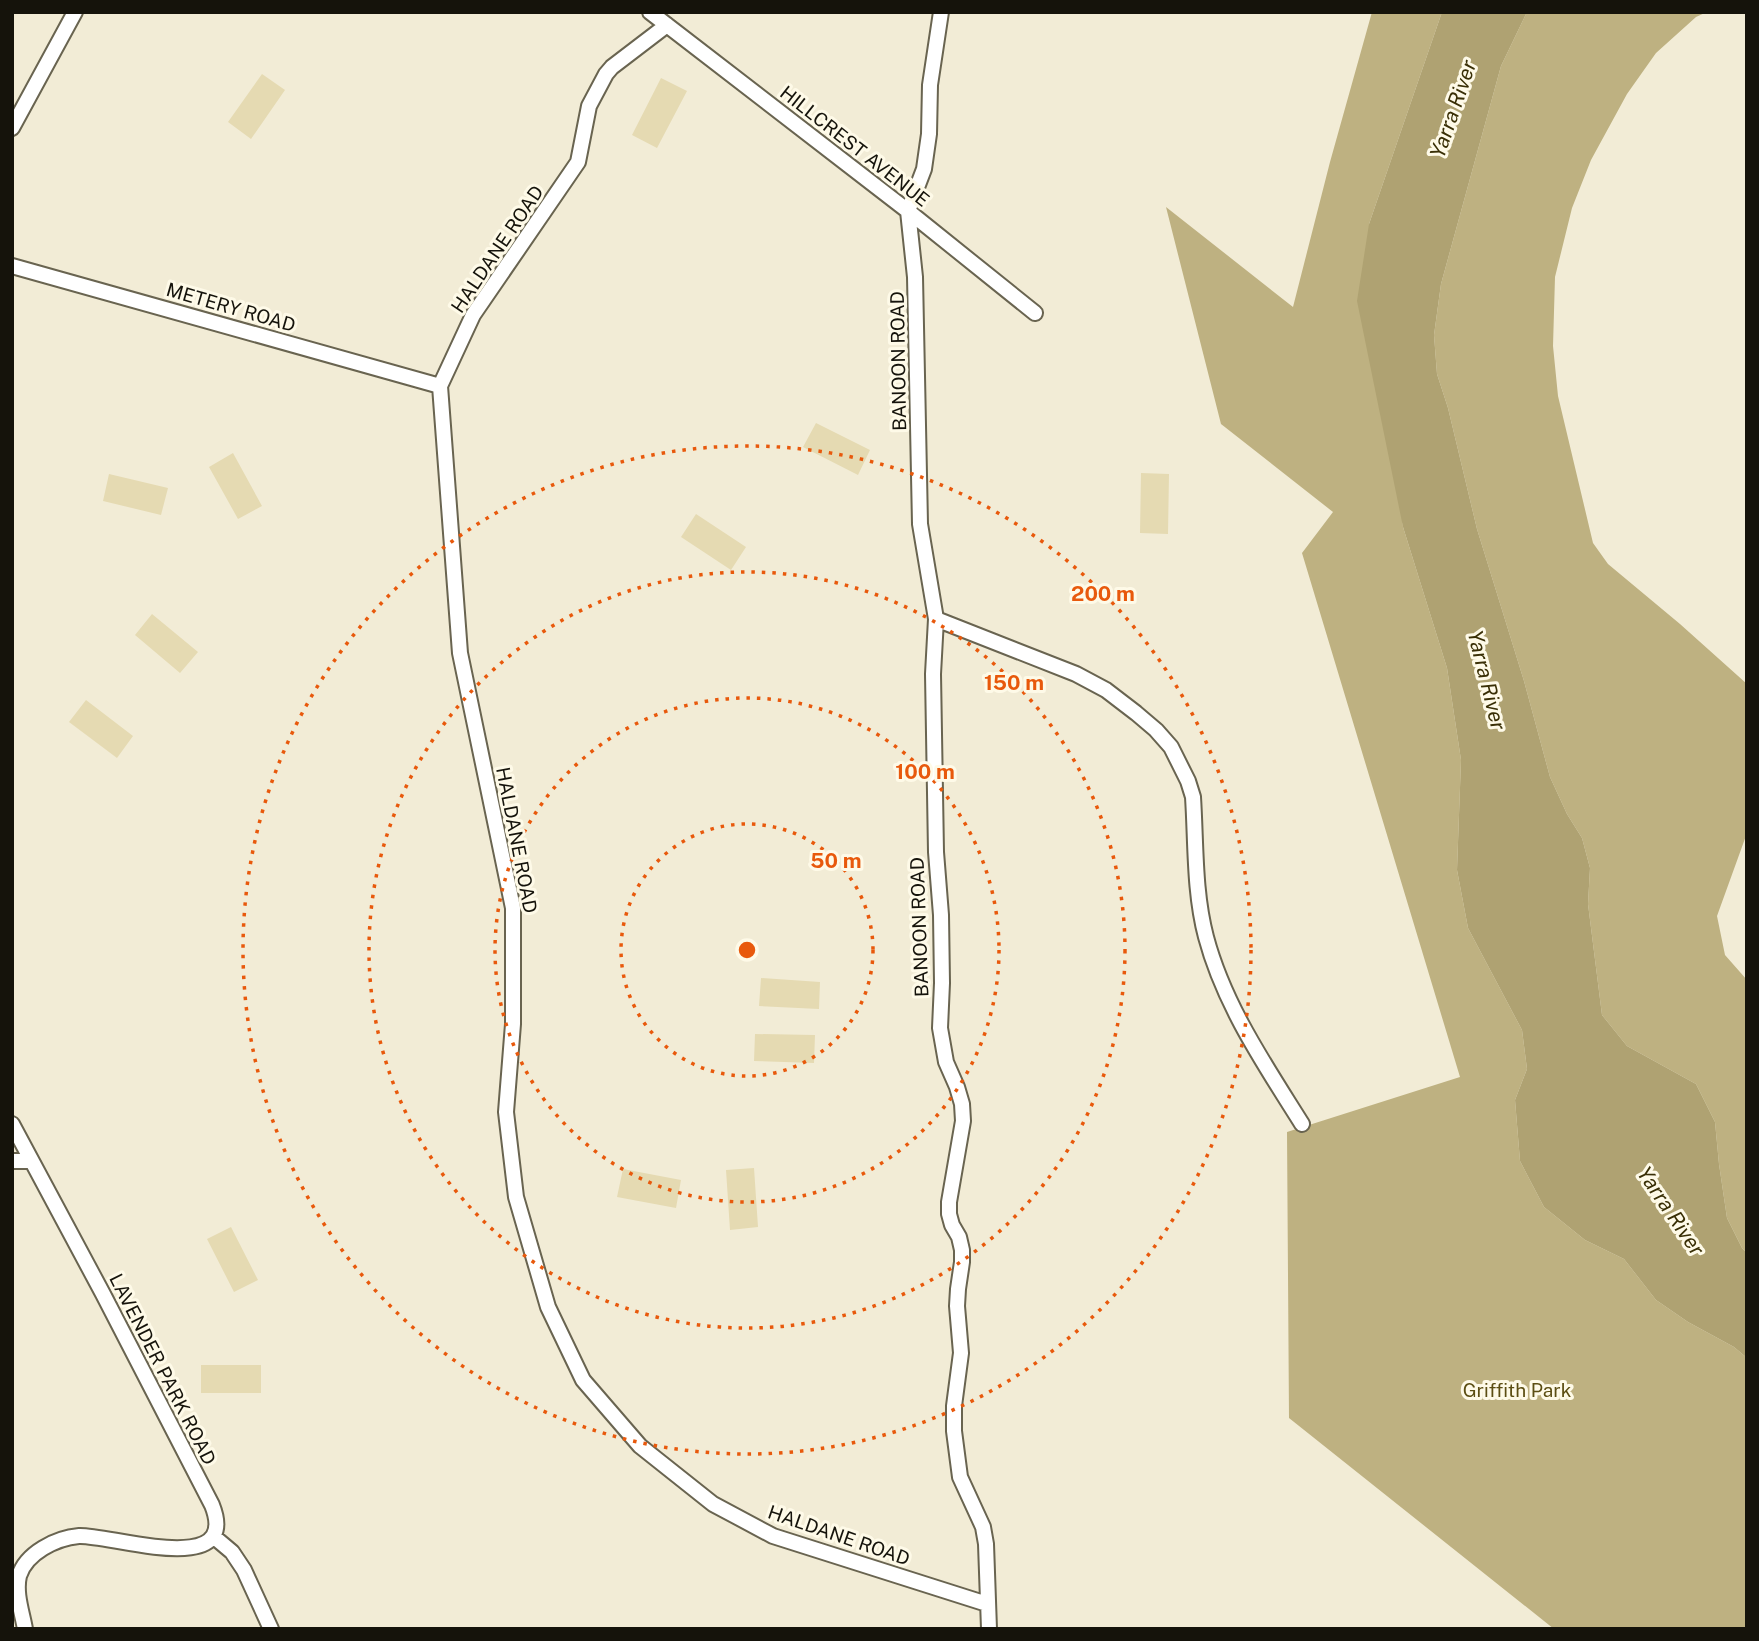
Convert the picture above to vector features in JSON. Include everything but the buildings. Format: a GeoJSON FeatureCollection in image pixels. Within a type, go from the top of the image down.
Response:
{"type":"FeatureCollection","features":[{"type":"Feature","properties":{"kind":"street"},"geometry":{"type":"LineString","coordinates":[[12,128],[75,12]]}},
{"type":"Feature","properties":{"kind":"street","name":"HILLCREST AVENUE"},"geometry":{"type":"LineString","coordinates":[[650,12],[908,211],[1035,313]]}},
{"type":"Feature","properties":{"kind":"street"},"geometry":{"type":"LineString","coordinates":[[908,211],[924,169],[929,134],[930,85],[942,12]]}},
{"type":"Feature","properties":{"kind":"street","name":"HALDANE ROAD"},"geometry":{"type":"LineString","coordinates":[[667,25],[606,74],[589,106],[578,162],[473,315],[440,386],[460,653],[513,908],[513,1024],[506,1112],[516,1197],[548,1307],[583,1380],[640,1446],[713,1504],[773,1536],[987,1604]]}},
{"type":"Feature","properties":{"kind":"street","name":"BANOON ROAD"},"geometry":{"type":"LineString","coordinates":[[908,211],[915,278],[920,524],[936,620],[933,674],[936,852],[941,915],[940,1028],[946,1062],[962,1104],[963,1121],[949,1202],[949,1214],[962,1250],[957,1306],[961,1353],[953,1418],[960,1477],[984,1527],[989,1629]]}},
{"type":"Feature","properties":{"kind":"street","name":"METERY ROAD"},"geometry":{"type":"LineString","coordinates":[[12,266],[440,386]]}},
{"type":"Feature","properties":{"kind":"street"},"geometry":{"type":"LineString","coordinates":[[936,620],[1076,674],[1106,690],[1156,730],[1171,747],[1193,797],[1199,900],[1206,937],[1221,981],[1239,1020],[1302,1124]]}},
{"type":"Feature","properties":{"kind":"street","name":"LAVENDER PARK ROAD"},"geometry":{"type":"LineString","coordinates":[[12,1124],[212,1505],[217,1523],[213,1536]]}},
{"type":"Feature","properties":{"kind":"street"},"geometry":{"type":"LineString","coordinates":[[12,1161],[31,1161]]}},
{"type":"Feature","properties":{"kind":"street"},"geometry":{"type":"LineString","coordinates":[[25,1629],[16,1588],[24,1566],[36,1553],[55,1542],[89,1536],[181,1549],[199,1547],[213,1536],[232,1552],[244,1570],[271,1629]]}},
{"type":"Feature","properties":{"kind":"shaded area"},"geometry":{"type":"Polygon","coordinates":[[[262,74],[285,90],[251,139],[228,122],[262,74]]]}},
{"type":"Feature","properties":{"kind":"shaded area"},"geometry":{"type":"Polygon","coordinates":[[[661,78],[687,91],[657,148],[632,135],[661,78]]]}},
{"type":"Feature","properties":{"kind":"shaded area"},"geometry":{"type":"Polygon","coordinates":[[[816,423],[870,450],[858,475],[803,447],[816,423]]]}},
{"type":"Feature","properties":{"kind":"shaded area"},"geometry":{"type":"Polygon","coordinates":[[[233,453],[262,506],[238,519],[209,467],[233,453]]]}},
{"type":"Feature","properties":{"kind":"shaded area"},"geometry":{"type":"Polygon","coordinates":[[[1141,473],[1169,474],[1168,534],[1140,533],[1141,473]]]}},
{"type":"Feature","properties":{"kind":"shaded area"},"geometry":{"type":"Polygon","coordinates":[[[109,474],[168,488],[161,515],[103,501],[109,474]]]}},
{"type":"Feature","properties":{"kind":"shaded area"},"geometry":{"type":"Polygon","coordinates":[[[696,514],[746,547],[731,570],[681,537],[696,514]]]}},
{"type":"Feature","properties":{"kind":"shaded area"},"geometry":{"type":"Polygon","coordinates":[[[152,614],[198,652],[180,673],[135,635],[152,614]]]}},
{"type":"Feature","properties":{"kind":"shaded area"},"geometry":{"type":"Polygon","coordinates":[[[86,700],[133,736],[117,758],[69,722],[86,700]]]}},
{"type":"Feature","properties":{"kind":"shaded area"},"geometry":{"type":"Polygon","coordinates":[[[761,978],[820,982],[819,1009],[759,1006],[761,978]]]}},
{"type":"Feature","properties":{"kind":"shaded area"},"geometry":{"type":"Polygon","coordinates":[[[755,1034],[815,1035],[814,1063],[754,1061],[755,1034]]]}},
{"type":"Feature","properties":{"kind":"shaded area"},"geometry":{"type":"Polygon","coordinates":[[[754,1168],[758,1227],[730,1230],[726,1170],[754,1168]]]}},
{"type":"Feature","properties":{"kind":"shaded area"},"geometry":{"type":"Polygon","coordinates":[[[623,1169],[681,1180],[676,1208],[617,1197],[623,1169]]]}},
{"type":"Feature","properties":{"kind":"shaded area"},"geometry":{"type":"Polygon","coordinates":[[[231,1227],[258,1280],[234,1292],[207,1239],[231,1227]]]}},
{"type":"Feature","properties":{"kind":"shaded area"},"geometry":{"type":"Polygon","coordinates":[[[201,1365],[261,1365],[261,1393],[201,1393],[201,1365]]]}},
{"type":"Feature","properties":{"kind":"green space","name":"Griffith Park"},"geometry":{"type":"Polygon","coordinates":[[[1372,12],[1442,12],[1369,224],[1403,527],[1447,668],[1461,760],[1457,870],[1468,928],[1522,1030],[1527,1069],[1515,1100],[1520,1161],[1544,1207],[1585,1240],[1624,1259],[1656,1300],[1688,1322],[1734,1347],[1747,1358],[1747,1629],[1554,1629],[1289,1418],[1287,1132],[1460,1077],[1302,553],[1333,512],[1221,424],[1166,207],[1293,307],[1372,12]]]}},
{"type":"Feature","properties":{"kind":"green space"},"geometry":{"type":"Polygon","coordinates":[[[1527,12],[1707,12],[1696,17],[1656,53],[1627,94],[1591,160],[1572,208],[1555,277],[1553,346],[1558,396],[1593,543],[1608,564],[1747,684],[1747,833],[1717,916],[1725,955],[1747,980],[1747,1253],[1727,1218],[1715,1122],[1696,1084],[1627,1046],[1602,1015],[1588,904],[1590,868],[1582,838],[1567,814],[1550,777],[1524,681],[1477,529],[1448,408],[1437,374],[1434,335],[1441,284],[1501,66],[1527,12]]]}},
{"type":"Feature","properties":{"kind":"water","name":"Yarra River"},"geometry":{"type":"Polygon","coordinates":[[[1442,12],[1527,12],[1501,66],[1441,284],[1434,335],[1437,374],[1448,408],[1477,529],[1524,681],[1550,777],[1567,814],[1582,838],[1590,868],[1588,904],[1602,1015],[1627,1046],[1696,1084],[1715,1122],[1727,1218],[1747,1253],[1747,1358],[1734,1347],[1688,1322],[1656,1300],[1624,1259],[1585,1240],[1544,1207],[1520,1161],[1515,1100],[1527,1069],[1522,1030],[1468,928],[1457,870],[1461,760],[1447,668],[1403,527],[1357,301],[1369,224],[1442,12]]]}}]}
